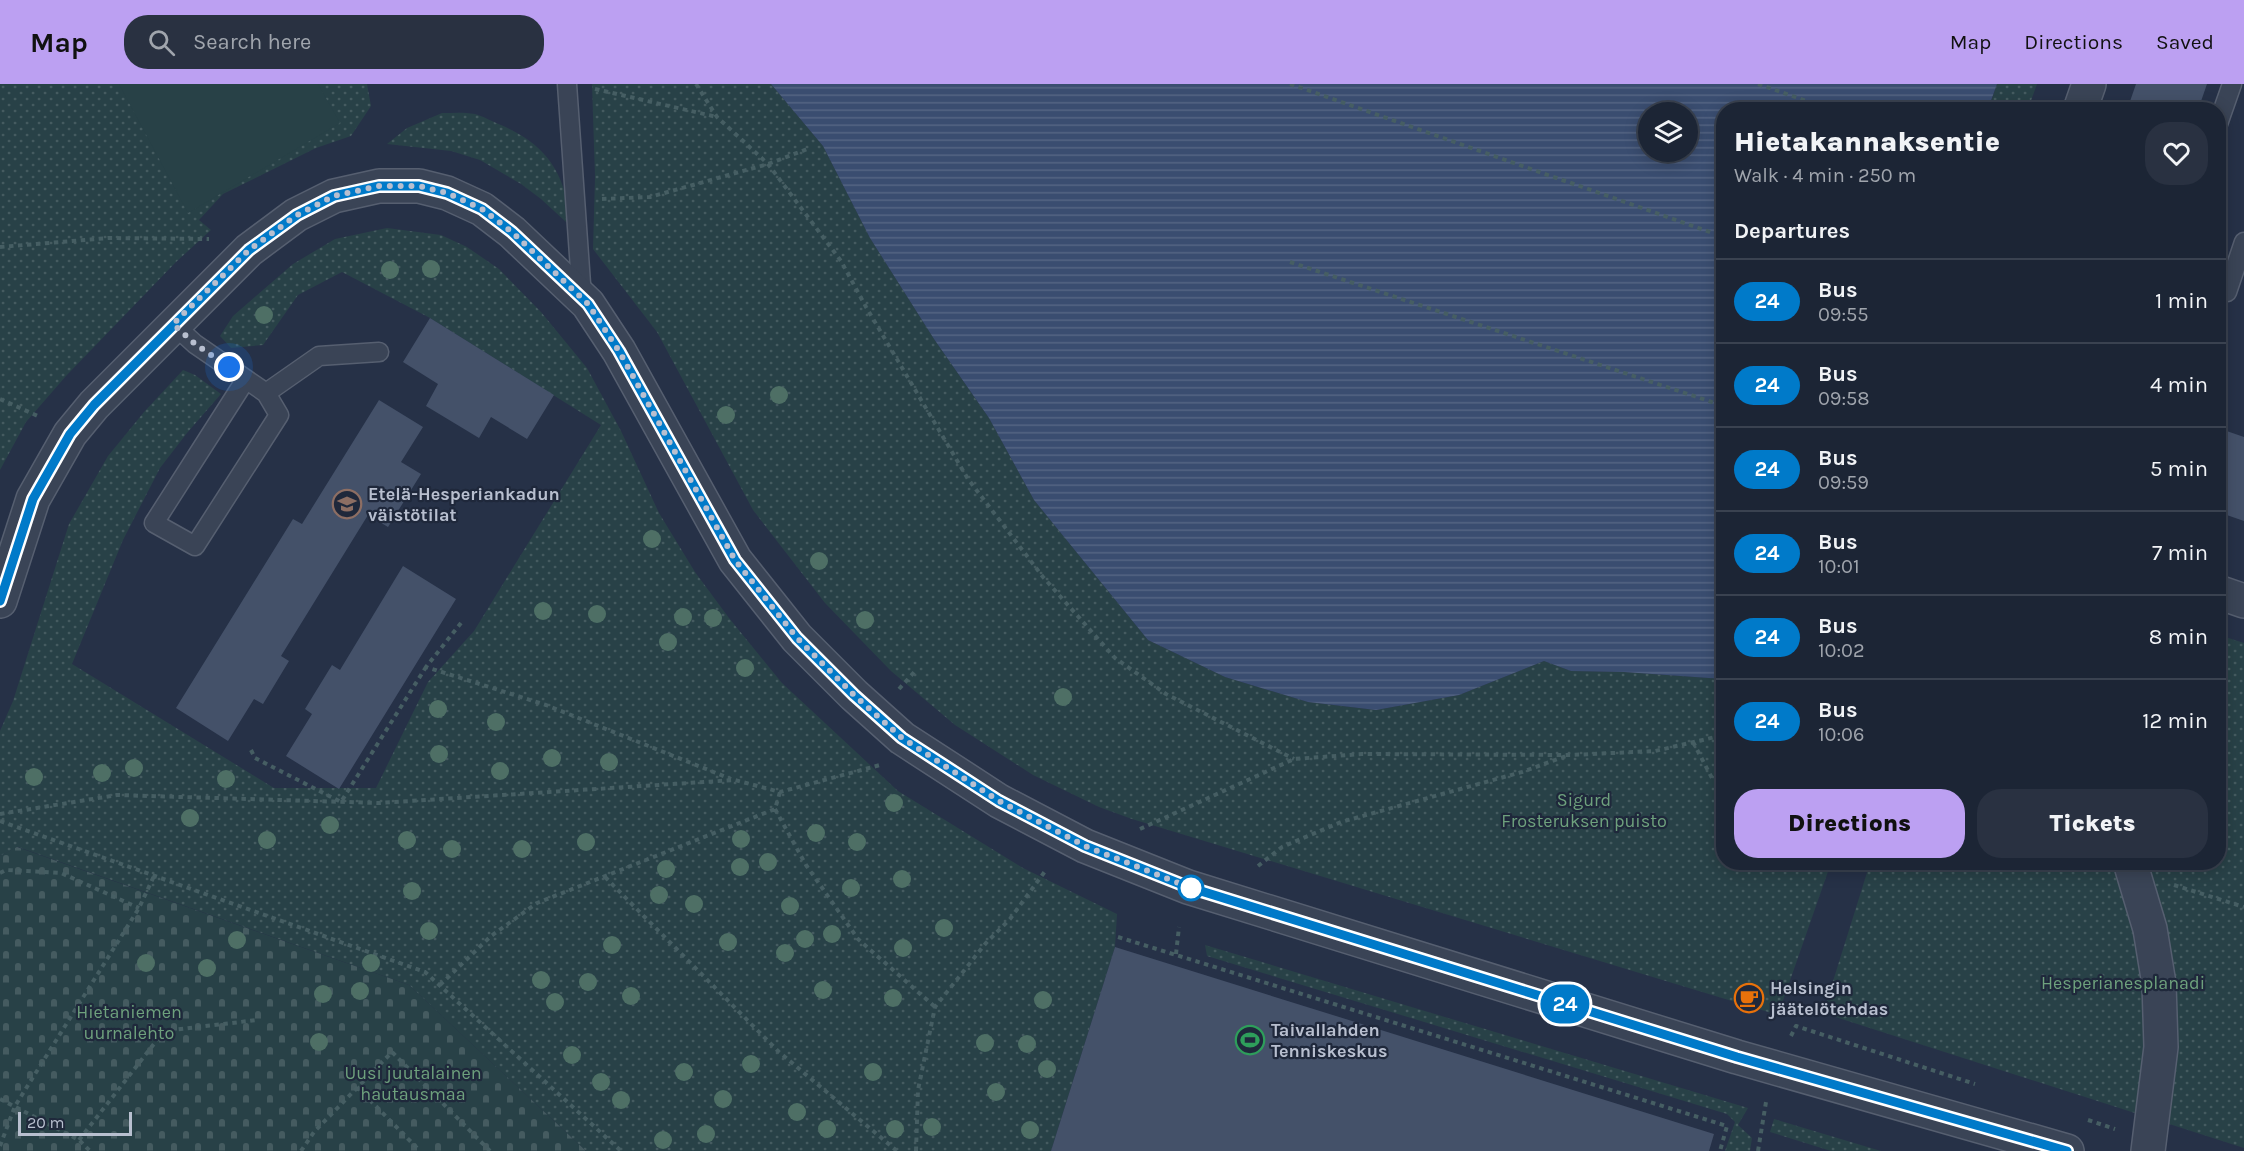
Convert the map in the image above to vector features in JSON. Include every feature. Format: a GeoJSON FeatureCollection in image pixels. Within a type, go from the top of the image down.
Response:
{"type":"FeatureCollection","features":[{"type":"Feature","properties":{"kind":"street"},"geometry":{"type":"LineString","coordinates":[[2083,102],[2089,84]]}},
{"type":"Feature","properties":{"kind":"street"},"geometry":{"type":"LineString","coordinates":[[0,601],[33,499],[70,434],[94,405],[249,250],[297,215],[334,196],[379,186],[419,186],[447,193],[482,209],[512,232],[582,298],[604,326],[735,560],[797,638],[854,695],[902,738],[999,801],[1085,846],[1188,887],[1778,1068],[2067,1151]]}},
{"type":"Feature","properties":{"kind":"street"},"geometry":{"type":"LineString","coordinates":[[2226,595],[2244,601]]}},
{"type":"Feature","properties":{"kind":"street"},"geometry":{"type":"LineString","coordinates":[[2132,870],[2150,929],[2159,984],[2162,1047],[2135,1141]]}},
{"type":"Feature","properties":{"kind":"lane"},"geometry":{"type":"LineString","coordinates":[[2226,102],[2232,84]]}},
{"type":"Feature","properties":{"kind":"lane"},"geometry":{"type":"LineString","coordinates":[[576,85],[576,203],[582,298]]}},
{"type":"Feature","properties":{"kind":"lane"},"geometry":{"type":"LineString","coordinates":[[2226,292],[2244,242]]}},
{"type":"Feature","properties":{"kind":"lane"},"geometry":{"type":"LineString","coordinates":[[173,324],[195,344],[246,379],[266,393],[279,415],[195,546],[154,523],[246,379]]}},
{"type":"Feature","properties":{"kind":"lane"},"geometry":{"type":"LineString","coordinates":[[266,393],[319,356],[379,352]]}},
{"type":"Feature","properties":{"kind":"path"},"geometry":{"type":"LineString","coordinates":[[696,84],[717,117],[768,164],[842,261],[866,307],[968,479],[1043,578],[1115,658],[1166,694],[1294,759]]}},
{"type":"Feature","properties":{"kind":"path"},"geometry":{"type":"LineString","coordinates":[[1290,84],[1716,234]]}},
{"type":"Feature","properties":{"kind":"path"},"geometry":{"type":"LineString","coordinates":[[1758,84],[1809,102]]}},
{"type":"Feature","properties":{"kind":"path"},"geometry":{"type":"LineString","coordinates":[[576,85],[717,117]]}},
{"type":"Feature","properties":{"kind":"path"},"geometry":{"type":"LineString","coordinates":[[576,203],[596,199],[650,197],[768,164],[810,148]]}},
{"type":"Feature","properties":{"kind":"path"},"geometry":{"type":"LineString","coordinates":[[0,247],[108,238],[215,239]]}},
{"type":"Feature","properties":{"kind":"path"},"geometry":{"type":"LineString","coordinates":[[1290,262],[1716,403]]}},
{"type":"Feature","properties":{"kind":"path"},"geometry":{"type":"LineString","coordinates":[[341,802],[426,667],[461,623]]}},
{"type":"Feature","properties":{"kind":"path"},"geometry":{"type":"LineString","coordinates":[[426,667],[546,705],[735,780],[780,792],[880,765]]}},
{"type":"Feature","properties":{"kind":"path"},"geometry":{"type":"LineString","coordinates":[[898,690],[917,669]]}},
{"type":"Feature","properties":{"kind":"path"},"geometry":{"type":"LineString","coordinates":[[1136,830],[1294,759],[1362,754],[1571,755],[1655,751],[1716,737]]}},
{"type":"Feature","properties":{"kind":"path"},"geometry":{"type":"LineString","coordinates":[[1693,742],[1713,780]]}},
{"type":"Feature","properties":{"kind":"path"},"geometry":{"type":"LineString","coordinates":[[251,750],[255,758],[341,802]]}},
{"type":"Feature","properties":{"kind":"path"},"geometry":{"type":"LineString","coordinates":[[1258,866],[1282,847],[1341,822],[1522,772],[1571,755]]}},
{"type":"Feature","properties":{"kind":"path"},"geometry":{"type":"LineString","coordinates":[[0,814],[117,795],[379,803],[735,780]]}},
{"type":"Feature","properties":{"kind":"path"},"geometry":{"type":"LineString","coordinates":[[780,792],[775,809],[806,865],[858,939],[935,1007]]}},
{"type":"Feature","properties":{"kind":"path"},"geometry":{"type":"LineString","coordinates":[[441,985],[491,936],[537,903],[775,809]]}},
{"type":"Feature","properties":{"kind":"path"},"geometry":{"type":"LineString","coordinates":[[0,821],[425,972],[621,1151]]}},
{"type":"Feature","properties":{"kind":"path"},"geometry":{"type":"LineString","coordinates":[[0,873],[6,870],[61,873],[140,908]]}},
{"type":"Feature","properties":{"kind":"path"},"geometry":{"type":"LineString","coordinates":[[916,1151],[918,1090],[935,1007],[986,943],[1010,919],[1046,870]]}},
{"type":"Feature","properties":{"kind":"path"},"geometry":{"type":"LineString","coordinates":[[0,1146],[15,1106],[140,908],[154,876]]}},
{"type":"Feature","properties":{"kind":"path"},"geometry":{"type":"LineString","coordinates":[[605,877],[779,1052],[897,1151]]}},
{"type":"Feature","properties":{"kind":"path"},"geometry":{"type":"LineString","coordinates":[[2164,881],[2244,907]]}},
{"type":"Feature","properties":{"kind":"path"},"geometry":{"type":"LineString","coordinates":[[1176,954],[1179,927]]}},
{"type":"Feature","properties":{"kind":"path"},"geometry":{"type":"LineString","coordinates":[[1118,937],[1727,1126],[1720,1151]]}},
{"type":"Feature","properties":{"kind":"path"},"geometry":{"type":"LineString","coordinates":[[79,1140],[164,1030],[256,1020]]}},
{"type":"Feature","properties":{"kind":"path"},"geometry":{"type":"LineString","coordinates":[[1796,1026],[1976,1084]]}},
{"type":"Feature","properties":{"kind":"path"},"geometry":{"type":"LineString","coordinates":[[301,1151],[314,1132],[392,1052],[490,1151]]}},
{"type":"Feature","properties":{"kind":"path"},"geometry":{"type":"LineString","coordinates":[[1758,1151],[1765,1106],[1778,1068]]}},
{"type":"Feature","properties":{"kind":"path"},"geometry":{"type":"LineString","coordinates":[[357,1087],[420,1151]]}},
{"type":"Feature","properties":{"kind":"path"},"geometry":{"type":"LineString","coordinates":[[0,1099],[79,1140],[90,1151]]}},
{"type":"Feature","properties":{"kind":"path"},"geometry":{"type":"LineString","coordinates":[[2078,1117],[2135,1141]]}},
{"type":"Feature","properties":{"kind":"green space"},"geometry":{"type":"Polygon","coordinates":[[[0,84],[367,84],[371,106],[351,136],[316,148],[223,194],[199,220],[211,230],[176,262],[66,376],[26,422],[0,470],[0,84]]]}},
{"type":"Feature","properties":{"kind":"green space"},"geometry":{"type":"Polygon","coordinates":[[[119,84],[318,84],[340,123],[188,213],[119,84]]]}},
{"type":"Feature","properties":{"kind":"green space","name":"Sigurd Frosteruksen puisto"},"geometry":{"type":"Polygon","coordinates":[[[592,84],[771,84],[823,146],[870,238],[934,339],[989,418],[1034,500],[1148,640],[1225,677],[1308,702],[1376,710],[1459,695],[1544,661],[1571,671],[1716,679],[1716,870],[1829,870],[1778,1015],[1132,819],[1099,807],[1033,775],[955,725],[891,671],[825,603],[753,510],[657,332],[593,249],[595,177],[592,84]]]}},
{"type":"Feature","properties":{"kind":"green space"},"geometry":{"type":"Polygon","coordinates":[[[1997,84],[2037,84],[2031,102],[1991,102],[1997,84]]]}},
{"type":"Feature","properties":{"kind":"green space"},"geometry":{"type":"Polygon","coordinates":[[[442,113],[475,114],[530,141],[550,161],[563,186],[570,217],[566,222],[521,184],[480,160],[451,151],[387,144],[407,128],[442,113]]]}},
{"type":"Feature","properties":{"kind":"green space"},"geometry":{"type":"Polygon","coordinates":[[[387,228],[441,235],[467,247],[499,269],[541,312],[587,368],[621,431],[659,513],[695,572],[782,683],[898,791],[1023,868],[1117,914],[1115,947],[1051,1151],[586,1151],[409,985],[18,847],[0,856],[0,731],[13,701],[69,524],[108,456],[183,370],[195,375],[221,394],[160,468],[123,540],[72,664],[274,788],[376,788],[428,682],[474,631],[601,425],[430,318],[342,272],[298,295],[263,345],[231,348],[220,336],[233,316],[293,264],[335,239],[387,228]]]}},
{"type":"Feature","properties":{"kind":"green space","name":"Hesperianesplanadi"},"geometry":{"type":"Polygon","coordinates":[[[2226,637],[2244,643],[2244,1148],[1823,1013],[1868,870],[2226,870],[2226,637]]]}},
{"type":"Feature","properties":{"kind":"green space","name":"Hietaniemen uurnalehto"},"geometry":{"type":"Polygon","coordinates":[[[17,847],[409,985],[586,1151],[0,1151],[0,856],[17,847]]]}},
{"type":"Feature","properties":{"kind":"green space"},"geometry":{"type":"Polygon","coordinates":[[[1205,945],[1748,1108],[1738,1125],[1752,1138],[1750,1151],[1725,1151],[1735,1122],[1727,1114],[1207,956],[1205,945]]]}},
{"type":"Feature","properties":{"kind":"green space"},"geometry":{"type":"Polygon","coordinates":[[[1774,1119],[1881,1151],[1831,1151],[1770,1132],[1774,1119]]]}},
{"type":"Feature","properties":{"kind":"water"},"geometry":{"type":"Polygon","coordinates":[[[771,84],[1997,84],[1991,102],[1716,102],[1716,679],[1571,671],[1544,661],[1459,695],[1376,710],[1308,702],[1225,677],[1148,640],[1034,500],[989,418],[934,339],[870,238],[823,146],[771,84]]]}},
{"type":"Feature","properties":{"kind":"building"},"geometry":{"type":"Polygon","coordinates":[[[2136,84],[2207,84],[2201,102],[2130,102],[2136,84]]]}},
{"type":"Feature","properties":{"kind":"building"},"geometry":{"type":"Polygon","coordinates":[[[430,318],[554,395],[527,439],[491,417],[479,438],[426,406],[438,384],[403,362],[430,318]]]}},
{"type":"Feature","properties":{"kind":"building"},"geometry":{"type":"Polygon","coordinates":[[[379,400],[423,427],[401,462],[421,474],[388,527],[368,515],[281,656],[289,661],[263,704],[254,699],[228,741],[176,708],[293,519],[302,524],[379,400]]]}},
{"type":"Feature","properties":{"kind":"building"},"geometry":{"type":"Polygon","coordinates":[[[2226,431],[2244,437],[2244,521],[2226,515],[2226,431]]]}},
{"type":"Feature","properties":{"kind":"building"},"geometry":{"type":"Polygon","coordinates":[[[403,566],[456,599],[339,789],[286,756],[312,714],[305,709],[332,665],[340,670],[403,566]]]}},
{"type":"Feature","properties":{"kind":"building","name":"Taivallahden Tenniskeskus"},"geometry":{"type":"Polygon","coordinates":[[[1115,947],[1714,1134],[1709,1151],[1051,1151],[1115,947]]]}},
{"type":"Feature","properties":{"kind":"building"},"geometry":{"type":"Polygon","coordinates":[[[1746,985],[1761,990],[1755,1007],[1740,1002],[1746,985]]]}},
{"type":"Feature","properties":{"kind":"bus line","name":"24"},"geometry":{"type":"LineString","coordinates":[[0,601],[33,499],[70,434],[94,405],[249,250],[297,215],[334,196],[379,186],[419,186],[447,193],[482,209],[512,232],[588,304],[619,351],[735,560],[797,638],[854,695],[902,738],[999,801],[1085,846],[1188,887],[1737,1057],[2067,1151]]}},
{"type":"Feature","properties":{"kind":"place","name":"Etelä-Hesperiankadun väistötilat"},"geometry":{"type":"Point","coordinates":[347,504]}},
{"type":"Feature","properties":{"kind":"place","name":"Helsingin jäätelötehdas"},"geometry":{"type":"Point","coordinates":[1749,998]}},
{"type":"Feature","properties":{"kind":"place","name":"Taivallahden Tenniskeskus"},"geometry":{"type":"Point","coordinates":[1250,1040]}},
{"type":"Feature","properties":{"kind":"route"},"geometry":{"type":"LineString","coordinates":[[229,367],[195,344],[173,324],[249,250],[297,215],[334,196],[379,186],[419,186],[447,193],[482,209],[512,232],[588,304],[619,351],[735,560],[797,638],[854,695],[902,738],[999,801],[1085,846],[1191,888]]}},
{"type":"Feature","properties":{"kind":"park label","name":"Uusi juutalainen hautausmaa"},"geometry":{"type":"Point","coordinates":[413,1083]}}]}
